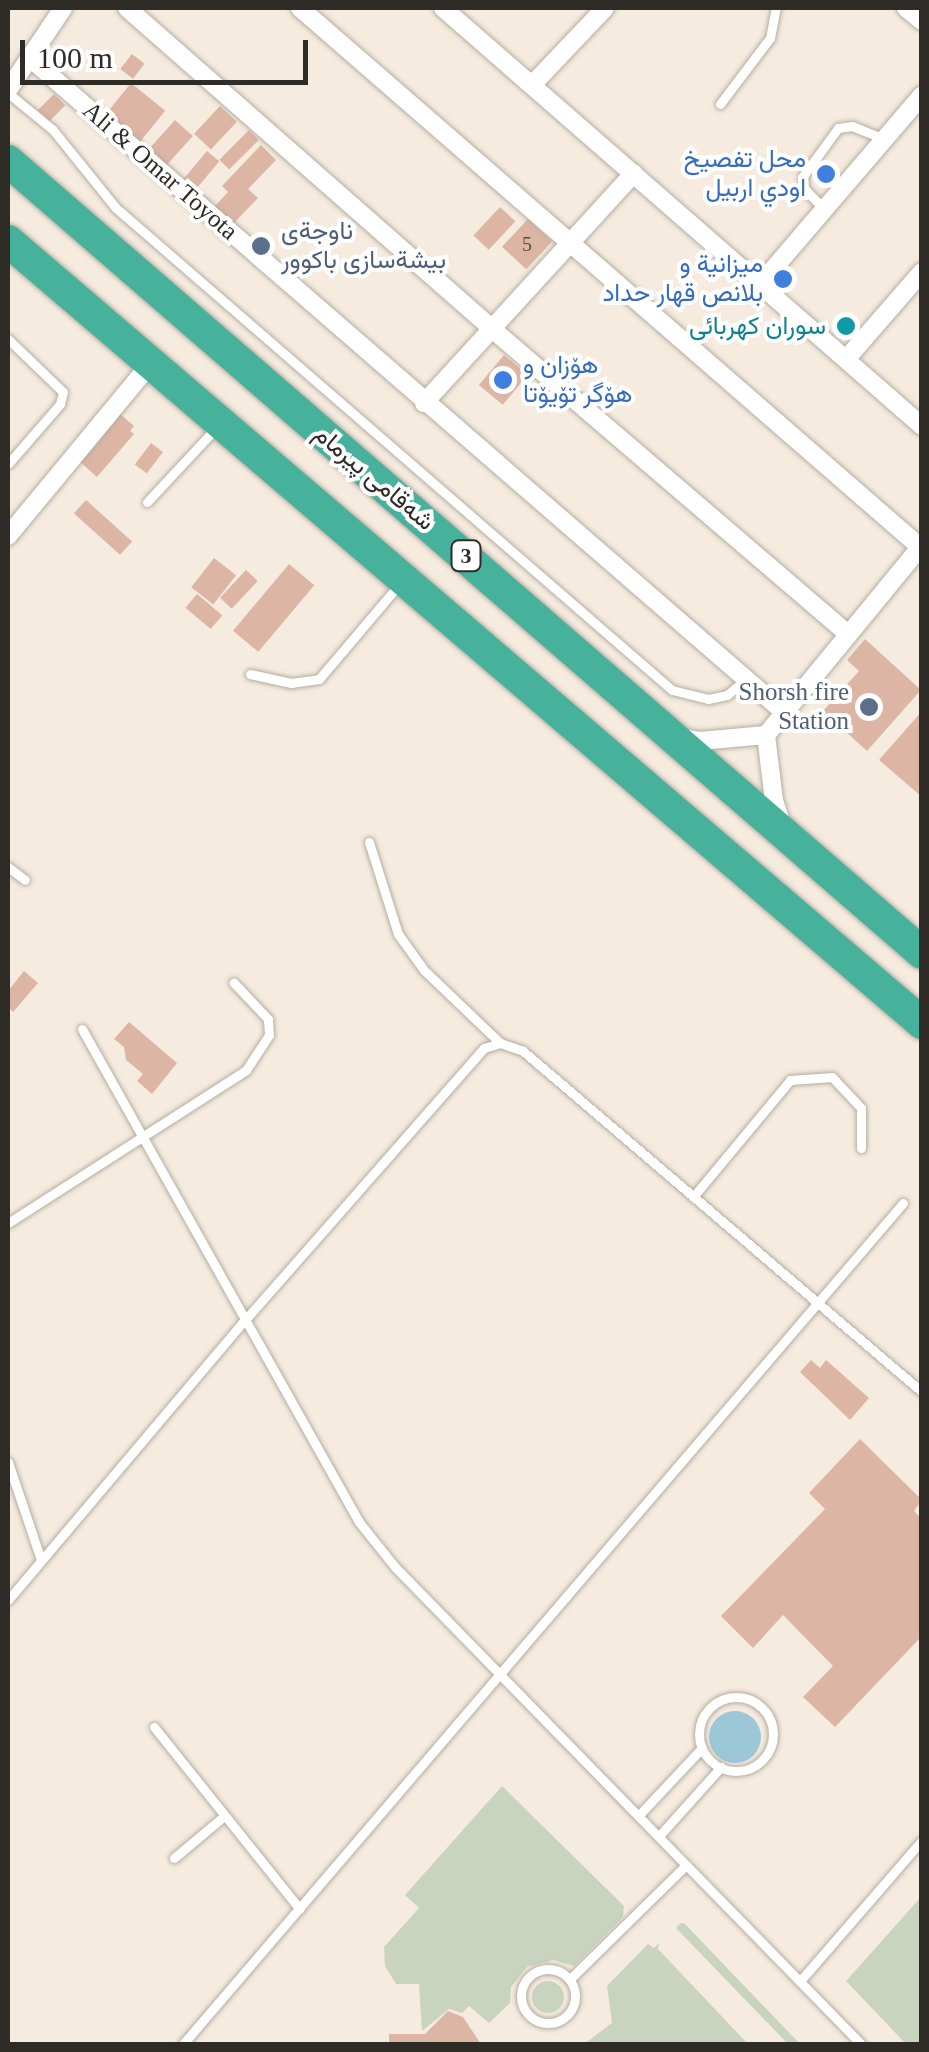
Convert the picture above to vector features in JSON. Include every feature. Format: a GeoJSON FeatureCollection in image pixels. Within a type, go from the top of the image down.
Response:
{"type":"FeatureCollection","features":[{"type":"Feature","properties":{"kind":"highway","name":"شەقامی پیرمام"},"geometry":{"type":"LineString","coordinates":[[8,161],[265,385],[660,702],[677,737],[919,945]]}},
{"type":"Feature","properties":{"kind":"highway","name":"3"},"geometry":{"type":"LineString","coordinates":[[8,241],[153,361],[922,1023]]}},
{"type":"Feature","properties":{"kind":"highway"},"geometry":{"type":"LineString","coordinates":[[228,426],[258,428],[269,416],[271,400],[265,385]]}},
{"type":"Feature","properties":{"kind":"street"},"geometry":{"type":"LineString","coordinates":[[8,92],[63,8]]}},
{"type":"Feature","properties":{"kind":"street"},"geometry":{"type":"LineString","coordinates":[[127,8],[491,328],[847,632]]}},
{"type":"Feature","properties":{"kind":"street"},"geometry":{"type":"LineString","coordinates":[[300,8],[921,546],[766,735],[774,801],[784,829]]}},
{"type":"Feature","properties":{"kind":"street"},"geometry":{"type":"LineString","coordinates":[[532,86],[604,8]]}},
{"type":"Feature","properties":{"kind":"street"},"geometry":{"type":"LineString","coordinates":[[906,8],[922,21]]}},
{"type":"Feature","properties":{"kind":"street"},"geometry":{"type":"LineString","coordinates":[[450,10],[922,426]]}},
{"type":"Feature","properties":{"kind":"street","name":"Ali & Omar Toyota"},"geometry":{"type":"LineString","coordinates":[[30,58],[784,712]]}},
{"type":"Feature","properties":{"kind":"street"},"geometry":{"type":"LineString","coordinates":[[762,282],[922,95]]}},
{"type":"Feature","properties":{"kind":"street"},"geometry":{"type":"LineString","coordinates":[[424,403],[634,173]]}},
{"type":"Feature","properties":{"kind":"street"},"geometry":{"type":"LineString","coordinates":[[848,358],[922,272]]}},
{"type":"Feature","properties":{"kind":"street"},"geometry":{"type":"LineString","coordinates":[[8,536],[153,361]]}},
{"type":"Feature","properties":{"kind":"street"},"geometry":{"type":"LineString","coordinates":[[677,737],[700,741],[766,735]]}},
{"type":"Feature","properties":{"kind":"lane"},"geometry":{"type":"LineString","coordinates":[[720,104],[770,38],[776,8]]}},
{"type":"Feature","properties":{"kind":"lane"},"geometry":{"type":"LineString","coordinates":[[8,92],[54,130],[116,208],[660,702],[708,700],[727,694],[746,679]]}},
{"type":"Feature","properties":{"kind":"lane"},"geometry":{"type":"LineString","coordinates":[[824,209],[804,188],[803,176],[838,128],[852,126],[884,139]]}},
{"type":"Feature","properties":{"kind":"lane"},"geometry":{"type":"LineString","coordinates":[[8,340],[63,392],[60,404],[8,464]]}},
{"type":"Feature","properties":{"kind":"lane"},"geometry":{"type":"LineString","coordinates":[[147,502],[228,426]]}},
{"type":"Feature","properties":{"kind":"lane"},"geometry":{"type":"LineString","coordinates":[[250,674],[291,683],[319,679],[404,579]]}},
{"type":"Feature","properties":{"kind":"lane"},"geometry":{"type":"LineString","coordinates":[[369,842],[398,934],[424,970],[500,1043],[523,1051],[922,1392]]}},
{"type":"Feature","properties":{"kind":"lane"},"geometry":{"type":"LineString","coordinates":[[8,867],[25,880]]}},
{"type":"Feature","properties":{"kind":"lane"},"geometry":{"type":"LineString","coordinates":[[8,1223],[246,1070],[269,1036],[268,1019],[234,983]]}},
{"type":"Feature","properties":{"kind":"lane"},"geometry":{"type":"LineString","coordinates":[[82,1028],[359,1522],[395,1567],[861,2044]]}},
{"type":"Feature","properties":{"kind":"lane"},"geometry":{"type":"LineString","coordinates":[[8,1600],[245,1320],[484,1048],[500,1043]]}},
{"type":"Feature","properties":{"kind":"lane"},"geometry":{"type":"LineString","coordinates":[[694,1197],[790,1080],[832,1078],[861,1108],[861,1148]]}},
{"type":"Feature","properties":{"kind":"lane"},"geometry":{"type":"LineString","coordinates":[[182,2044],[903,1203]]}},
{"type":"Feature","properties":{"kind":"lane"},"geometry":{"type":"LineString","coordinates":[[8,1462],[41,1560]]}},
{"type":"Feature","properties":{"kind":"lane"},"geometry":{"type":"LineString","coordinates":[[639,1815],[702,1748],[704,1717],[720,1700],[744,1697],[764,1709],[773,1730],[768,1753],[749,1768],[720,1767],[702,1748]]}},
{"type":"Feature","properties":{"kind":"lane"},"geometry":{"type":"LineString","coordinates":[[154,1727],[300,1909]]}},
{"type":"Feature","properties":{"kind":"lane"},"geometry":{"type":"LineString","coordinates":[[659,1836],[720,1767]]}},
{"type":"Feature","properties":{"kind":"lane"},"geometry":{"type":"LineString","coordinates":[[174,1858],[224,1816]]}},
{"type":"Feature","properties":{"kind":"lane"},"geometry":{"type":"LineString","coordinates":[[800,1981],[922,1840]]}},
{"type":"Feature","properties":{"kind":"lane"},"geometry":{"type":"LineString","coordinates":[[570,1979],[686,1865]]}},
{"type":"Feature","properties":{"kind":"lane"},"geometry":{"type":"LineString","coordinates":[[546,1969],[570,1979],[575,2003],[566,2017],[543,2023],[528,2015],[521,2000],[530,1976],[546,1969]]}},
{"type":"Feature","properties":{"kind":"green space"},"geometry":{"type":"Polygon","coordinates":[[[502,1786],[624,1906],[623,1917],[574,1966],[553,1960],[527,1967],[511,1987],[510,2003],[489,2023],[469,2006],[462,2013],[449,2009],[422,2031],[419,1984],[396,1984],[385,1966],[384,1947],[419,1908],[405,1895],[502,1786]]]}},
{"type":"Feature","properties":{"kind":"green space"},"geometry":{"type":"Polygon","coordinates":[[[921,1897],[921,2044],[906,2044],[846,1981],[921,1897]]]}},
{"type":"Feature","properties":{"kind":"green space"},"geometry":{"type":"Polygon","coordinates":[[[681,1923],[800,2044],[788,2044],[676,1928],[681,1923]]]}},
{"type":"Feature","properties":{"kind":"green space"},"geometry":{"type":"Polygon","coordinates":[[[659,1943],[658,1949],[748,2044],[584,2044],[612,2023],[607,1986],[648,1944],[654,1948],[659,1943]]]}},
{"type":"Feature","properties":{"kind":"green space"},"geometry":{"type":"Polygon","coordinates":[[[548,1981],[559,1986],[564,1997],[559,2008],[548,2013],[537,2008],[532,1997],[537,1986],[548,1981]]]}},
{"type":"Feature","properties":{"kind":"water"},"geometry":{"type":"Polygon","coordinates":[[[735,1711],[754,1718],[761,1737],[754,1756],[735,1763],[716,1756],[709,1737],[716,1718],[735,1711]]]}},
{"type":"Feature","properties":{"kind":"building"},"geometry":{"type":"Polygon","coordinates":[[[132,54],[145,64],[133,79],[120,69],[132,54]]]}},
{"type":"Feature","properties":{"kind":"building"},"geometry":{"type":"Polygon","coordinates":[[[131,83],[165,111],[138,144],[104,116],[131,83]]]}},
{"type":"Feature","properties":{"kind":"building"},"geometry":{"type":"Polygon","coordinates":[[[54,94],[65,105],[49,122],[38,110],[54,94]]]}},
{"type":"Feature","properties":{"kind":"building"},"geometry":{"type":"Polygon","coordinates":[[[220,106],[237,122],[211,149],[194,134],[220,106]]]}},
{"type":"Feature","properties":{"kind":"building"},"geometry":{"type":"Polygon","coordinates":[[[175,120],[193,136],[167,165],[149,149],[175,120]]]}},
{"type":"Feature","properties":{"kind":"building"},"geometry":{"type":"Polygon","coordinates":[[[249,130],[259,140],[229,170],[219,160],[249,130]]]}},
{"type":"Feature","properties":{"kind":"building"},"geometry":{"type":"Polygon","coordinates":[[[261,145],[276,160],[248,189],[258,198],[231,226],[213,208],[228,192],[222,186],[261,145]]]}},
{"type":"Feature","properties":{"kind":"building"},"geometry":{"type":"Polygon","coordinates":[[[207,151],[219,161],[194,192],[181,182],[207,151]]]}},
{"type":"Feature","properties":{"kind":"building"},"geometry":{"type":"Polygon","coordinates":[[[500,207],[515,221],[489,250],[473,236],[500,207]]]}},
{"type":"Feature","properties":{"kind":"building"},"geometry":{"type":"Polygon","coordinates":[[[528,219],[552,242],[526,269],[502,247],[528,219]]]}},
{"type":"Feature","properties":{"kind":"building","name":"هۆزان و هۆگر تۆیۆتا"},"geometry":{"type":"Polygon","coordinates":[[[504,355],[528,375],[503,405],[479,385],[504,355]]]}},
{"type":"Feature","properties":{"kind":"building"},"geometry":{"type":"Polygon","coordinates":[[[119,413],[134,426],[130,431],[134,434],[97,477],[78,460],[119,413]]]}},
{"type":"Feature","properties":{"kind":"building"},"geometry":{"type":"Polygon","coordinates":[[[151,443],[163,452],[147,474],[135,465],[151,443]]]}},
{"type":"Feature","properties":{"kind":"building"},"geometry":{"type":"Polygon","coordinates":[[[86,500],[132,541],[120,555],[74,513],[86,500]]]}},
{"type":"Feature","properties":{"kind":"building"},"geometry":{"type":"Polygon","coordinates":[[[214,558],[236,575],[213,604],[191,587],[214,558]]]}},
{"type":"Feature","properties":{"kind":"building"},"geometry":{"type":"Polygon","coordinates":[[[289,564],[314,585],[258,652],[233,631],[289,564]]]}},
{"type":"Feature","properties":{"kind":"building"},"geometry":{"type":"Polygon","coordinates":[[[246,570],[258,581],[232,609],[220,598],[246,570]]]}},
{"type":"Feature","properties":{"kind":"building"},"geometry":{"type":"Polygon","coordinates":[[[197,594],[222,615],[211,629],[185,608],[197,594]]]}},
{"type":"Feature","properties":{"kind":"building"},"geometry":{"type":"Polygon","coordinates":[[[865,639],[921,690],[867,751],[823,711],[859,671],[847,660],[865,639]]]}},
{"type":"Feature","properties":{"kind":"building"},"geometry":{"type":"Polygon","coordinates":[[[922,711],[922,797],[879,760],[922,711]]]}},
{"type":"Feature","properties":{"kind":"building"},"geometry":{"type":"Polygon","coordinates":[[[24,971],[38,983],[13,1012],[8,1007],[8,991],[24,971]]]}},
{"type":"Feature","properties":{"kind":"building"},"geometry":{"type":"Polygon","coordinates":[[[129,1022],[177,1063],[152,1094],[137,1081],[143,1074],[126,1060],[124,1047],[114,1039],[129,1022]]]}},
{"type":"Feature","properties":{"kind":"building"},"geometry":{"type":"Polygon","coordinates":[[[811,1360],[820,1368],[826,1360],[869,1398],[850,1420],[800,1372],[811,1360]]]}},
{"type":"Feature","properties":{"kind":"building"},"geometry":{"type":"Polygon","coordinates":[[[860,1439],[922,1500],[914,1511],[922,1519],[922,1636],[835,1727],[803,1697],[833,1666],[783,1615],[753,1648],[721,1616],[825,1509],[809,1493],[860,1439]]]}},
{"type":"Feature","properties":{"kind":"building"},"geometry":{"type":"Polygon","coordinates":[[[448,2011],[463,2017],[481,2044],[389,2044],[389,2034],[425,2034],[448,2011]]]}},
{"type":"Feature","properties":{"kind":"place","name":"محل تفصيخ اودي اربيل"},"geometry":{"type":"Point","coordinates":[826,174]}},
{"type":"Feature","properties":{"kind":"place","name":"ناوجةى بيشةسازى باكوور"},"geometry":{"type":"Point","coordinates":[261,246]}},
{"type":"Feature","properties":{"kind":"place","name":"ميزانية و بلانص قهار حداد"},"geometry":{"type":"Point","coordinates":[783,279]}},
{"type":"Feature","properties":{"kind":"place","name":"سوران کهربائی"},"geometry":{"type":"Point","coordinates":[846,326]}},
{"type":"Feature","properties":{"kind":"place","name":"هۆزان و هۆگر تۆیۆتا"},"geometry":{"type":"Point","coordinates":[503,380]}},
{"type":"Feature","properties":{"kind":"place","name":"Shorsh fire Station"},"geometry":{"type":"Point","coordinates":[869,707]}}]}
